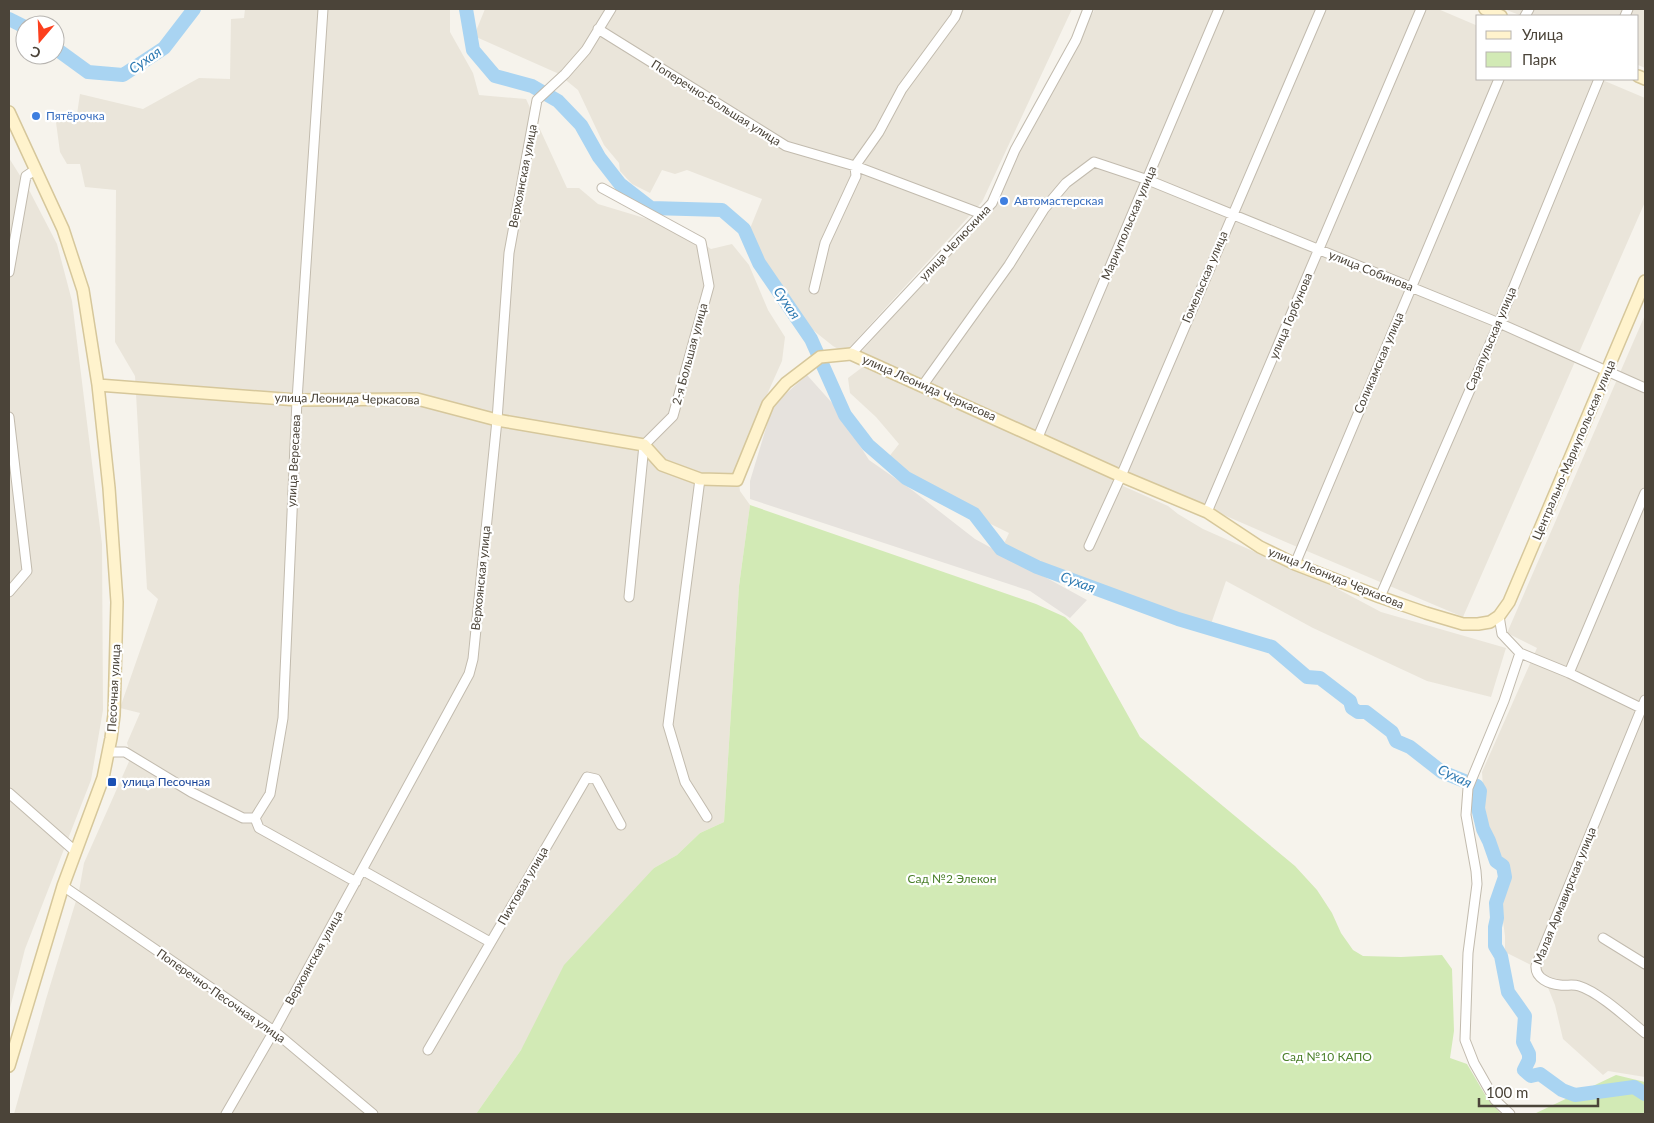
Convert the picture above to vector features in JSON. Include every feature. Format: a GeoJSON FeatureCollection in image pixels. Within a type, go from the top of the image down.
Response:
{"type":"FeatureCollection","features":[{"type":"Feature","properties":{"kind":"street","name":"улица Вересаева"},"geometry":{"type":"LineString","coordinates":[[255,818],[270,794],[283,718],[297,400],[323,9]]}},
{"type":"Feature","properties":{"kind":"street","name":"Верхоянская улица"},"geometry":{"type":"LineString","coordinates":[[226,1114],[274,1031],[469,674],[473,660],[497,420],[509,253],[537,100],[565,74],[586,50],[611,9]]}},
{"type":"Feature","properties":{"kind":"street"},"geometry":{"type":"LineString","coordinates":[[814,288],[825,243],[856,176],[855,166],[879,132],[902,89],[955,17],[958,9]]}},
{"type":"Feature","properties":{"kind":"street","name":"улица Челюскина"},"geometry":{"type":"LineString","coordinates":[[851,354],[992,203],[1015,150],[1076,40],[1088,9]]}},
{"type":"Feature","properties":{"kind":"street","name":"Мариупольская улица"},"geometry":{"type":"LineString","coordinates":[[1038,437],[1219,9]]}},
{"type":"Feature","properties":{"kind":"street","name":"Гомельская улица"},"geometry":{"type":"LineString","coordinates":[[1089,546],[1121,476],[1321,9]]}},
{"type":"Feature","properties":{"kind":"street","name":"улица Горбунова"},"geometry":{"type":"LineString","coordinates":[[1207,512],[1421,9]]}},
{"type":"Feature","properties":{"kind":"street"},"geometry":{"type":"LineString","coordinates":[[1485,9],[1499,15]]}},
{"type":"Feature","properties":{"kind":"street","name":"Поперечно-Большая улица"},"geometry":{"type":"LineString","coordinates":[[598,29],[786,146],[855,166],[982,214]]}},
{"type":"Feature","properties":{"kind":"street","name":"Соликамская улица"},"geometry":{"type":"LineString","coordinates":[[1294,564],[1499,80]]}},
{"type":"Feature","properties":{"kind":"street","name":"Сарапульская улица"},"geometry":{"type":"LineString","coordinates":[[1380,597],[1499,323],[1599,80]]}},
{"type":"Feature","properties":{"kind":"street","name":"Песочная улица"},"geometry":{"type":"LineString","coordinates":[[9,1066],[63,886],[96,798],[109,752],[114,715],[117,602],[109,488],[98,385],[83,290],[63,229],[10,119]]}},
{"type":"Feature","properties":{"kind":"street","name":"улица Собинова"},"geometry":{"type":"LineString","coordinates":[[923,385],[1009,265],[1044,209],[1066,183],[1094,162],[1148,180],[1499,323],[1645,388]]}},
{"type":"Feature","properties":{"kind":"street"},"geometry":{"type":"LineString","coordinates":[[9,272],[26,176],[35,170]]}},
{"type":"Feature","properties":{"kind":"street","name":"2-я Большая улица"},"geometry":{"type":"LineString","coordinates":[[602,188],[700,242],[709,286],[673,416],[644,445]]}},
{"type":"Feature","properties":{"kind":"street","name":"Центрально-Мариупольская улица"},"geometry":{"type":"LineString","coordinates":[[1499,616],[1509,602],[1645,281]]}},
{"type":"Feature","properties":{"kind":"street","name":"улица Леонида Черкасова"},"geometry":{"type":"LineString","coordinates":[[98,385],[297,400],[417,399],[497,420],[644,445],[662,465],[700,479],[737,480],[768,404],[786,383],[820,357],[851,354],[1121,476],[1207,512],[1260,547],[1294,564],[1426,614],[1463,624],[1490,622],[1499,616]]}},
{"type":"Feature","properties":{"kind":"street"},"geometry":{"type":"LineString","coordinates":[[9,417],[27,571],[9,592]]}},
{"type":"Feature","properties":{"kind":"street"},"geometry":{"type":"LineString","coordinates":[[629,597],[644,445]]}},
{"type":"Feature","properties":{"kind":"street"},"geometry":{"type":"LineString","coordinates":[[700,479],[668,725],[685,782],[707,817]]}},
{"type":"Feature","properties":{"kind":"street"},"geometry":{"type":"LineString","coordinates":[[1569,673],[1645,493]]}},
{"type":"Feature","properties":{"kind":"street"},"geometry":{"type":"LineString","coordinates":[[1499,616],[1502,634],[1520,653],[1644,706]]}},
{"type":"Feature","properties":{"kind":"street"},"geometry":{"type":"LineString","coordinates":[[1510,1114],[1495,1100],[1474,1062],[1465,1040],[1468,953],[1477,884],[1466,815],[1468,788],[1505,698],[1520,653]]}},
{"type":"Feature","properties":{"kind":"street","name":"Малая Армавирская улица"},"geometry":{"type":"LineString","coordinates":[[1644,706],[1535,972],[1539,978],[1559,985],[1579,986],[1602,999],[1645,1033]]}},
{"type":"Feature","properties":{"kind":"street"},"geometry":{"type":"LineString","coordinates":[[109,752],[125,752],[191,792],[243,818],[255,818],[259,828],[356,882]]}},
{"type":"Feature","properties":{"kind":"street","name":"Пихтовая улица"},"geometry":{"type":"LineString","coordinates":[[428,1050],[587,776],[596,779],[621,825]]}},
{"type":"Feature","properties":{"kind":"street"},"geometry":{"type":"LineString","coordinates":[[9,793],[76,852]]}},
{"type":"Feature","properties":{"kind":"street"},"geometry":{"type":"LineString","coordinates":[[362,870],[490,942]]}},
{"type":"Feature","properties":{"kind":"street","name":"Поперечно-Песочная улица"},"geometry":{"type":"LineString","coordinates":[[63,886],[274,1031],[373,1114]]}},
{"type":"Feature","properties":{"kind":"street"},"geometry":{"type":"LineString","coordinates":[[1603,938],[1645,964]]}},
{"type":"Feature","properties":{"kind":"shaded area"},"geometry":{"type":"Polygon","coordinates":[[[245,9],[450,9],[450,32],[473,73],[479,95],[526,99],[567,188],[579,188],[598,204],[681,229],[711,249],[732,244],[749,265],[768,310],[785,337],[782,361],[736,464],[740,491],[750,505],[739,586],[724,822],[700,833],[677,855],[654,868],[476,1114],[14,1114],[79,891],[84,863],[131,757],[127,743],[140,713],[120,708],[158,599],[147,589],[135,376],[115,342],[116,190],[85,187],[80,164],[67,164],[60,152],[55,115],[77,114],[80,94],[143,109],[199,78],[230,79],[231,19],[244,18],[245,9]]]}},
{"type":"Feature","properties":{"kind":"shaded area"},"geometry":{"type":"Polygon","coordinates":[[[485,9],[1072,9],[982,202],[848,349],[840,350],[794,315],[749,231],[762,199],[687,170],[675,174],[662,170],[650,193],[632,184],[620,171],[619,163],[604,145],[578,90],[557,73],[474,36],[485,9]]]}},
{"type":"Feature","properties":{"kind":"shaded area"},"geometry":{"type":"Polygon","coordinates":[[[1095,9],[1438,9],[1476,25],[1476,80],[1602,80],[1645,98],[1645,202],[1463,617],[1130,474],[911,376],[862,351],[992,205],[1038,113],[1095,9]]]}},
{"type":"Feature","properties":{"kind":"shaded area"},"geometry":{"type":"Polygon","coordinates":[[[1504,9],[1645,9],[1645,68],[1639,65],[1639,15],[1519,15],[1504,9]]]}},
{"type":"Feature","properties":{"kind":"shaded area"},"geometry":{"type":"Polygon","coordinates":[[[9,158],[29,190],[57,244],[72,301],[102,544],[103,710],[91,780],[25,949],[9,1012],[9,158]]]}},
{"type":"Feature","properties":{"kind":"shaded area"},"geometry":{"type":"Polygon","coordinates":[[[1645,315],[1645,1077],[1608,1071],[1603,1075],[1563,1039],[1555,1005],[1541,970],[1505,952],[1501,906],[1509,884],[1506,864],[1491,838],[1484,803],[1482,772],[1537,648],[1507,633],[1645,315]]]}},
{"type":"Feature","properties":{"kind":"shaded area"},"geometry":{"type":"Polygon","coordinates":[[[864,366],[958,406],[1026,440],[1111,478],[1123,486],[1168,506],[1203,529],[1332,586],[1381,612],[1506,648],[1491,697],[1427,681],[1313,628],[1226,581],[1211,624],[1127,604],[1002,548],[1009,533],[936,497],[884,463],[899,444],[876,417],[850,393],[848,378],[864,366]]]}},
{"type":"Feature","properties":{"kind":"shaded area"},"geometry":{"type":"Polygon","coordinates":[[[807,375],[833,404],[869,460],[912,490],[975,539],[1087,600],[1070,618],[1030,591],[750,499],[750,481],[773,405],[807,375]]]}},
{"type":"Feature","properties":{"kind":"green space","name":"Сад №2 Элекон"},"geometry":{"type":"Polygon","coordinates":[[[750,505],[1036,604],[1065,617],[1082,633],[1140,737],[1295,866],[1317,890],[1332,913],[1341,933],[1353,950],[1363,956],[1442,955],[1452,969],[1454,1031],[1450,1058],[1467,1064],[1487,1098],[1501,1114],[476,1114],[521,1050],[564,965],[654,868],[677,855],[700,833],[724,822],[739,586],[750,505]]]}},
{"type":"Feature","properties":{"kind":"green space"},"geometry":{"type":"Polygon","coordinates":[[[1616,1075],[1645,1082],[1645,1114],[1534,1114],[1616,1075]]]}},
{"type":"Feature","properties":{"kind":"waterway","name":"Сухая"},"geometry":{"type":"LineString","coordinates":[[65,55],[88,72],[123,75],[164,48],[194,9]]}},
{"type":"Feature","properties":{"kind":"waterway","name":"Сухая"},"geometry":{"type":"LineString","coordinates":[[466,9],[473,50],[495,76],[532,86],[558,101],[581,125],[599,157],[620,184],[651,208],[722,210],[744,229],[759,263],[811,339],[845,415],[868,445],[906,478],[974,514],[1001,549],[1037,567],[1178,619],[1272,647],[1307,677],[1320,678],[1350,701],[1352,708],[1358,712],[1366,712],[1392,732],[1396,741],[1410,747],[1442,772],[1477,786],[1480,791],[1478,808],[1483,829],[1496,861],[1503,866],[1505,877],[1496,903],[1495,946],[1501,956],[1508,992],[1525,1016],[1523,1042],[1529,1054],[1529,1060],[1524,1070],[1531,1076],[1540,1074],[1562,1090],[1575,1095],[1634,1087],[1645,1094]]}},
{"type":"Feature","properties":{"kind":"waterway","name":"Сухая"},"geometry":{"type":"LineString","coordinates":[[9,19],[15,22]]}},
{"type":"Feature","properties":{"kind":"place","name":"Пятёрочка"},"geometry":{"type":"Point","coordinates":[36,116]}},
{"type":"Feature","properties":{"kind":"place","name":"Автомастерская"},"geometry":{"type":"Point","coordinates":[1004,201]}},
{"type":"Feature","properties":{"kind":"place","name":"улица Песочная"},"geometry":{"type":"Point","coordinates":[112,782]}},
{"type":"Feature","properties":{"kind":"park label","name":"Сад №10 КАПО"},"geometry":{"type":"Point","coordinates":[1327,1057]}}]}
